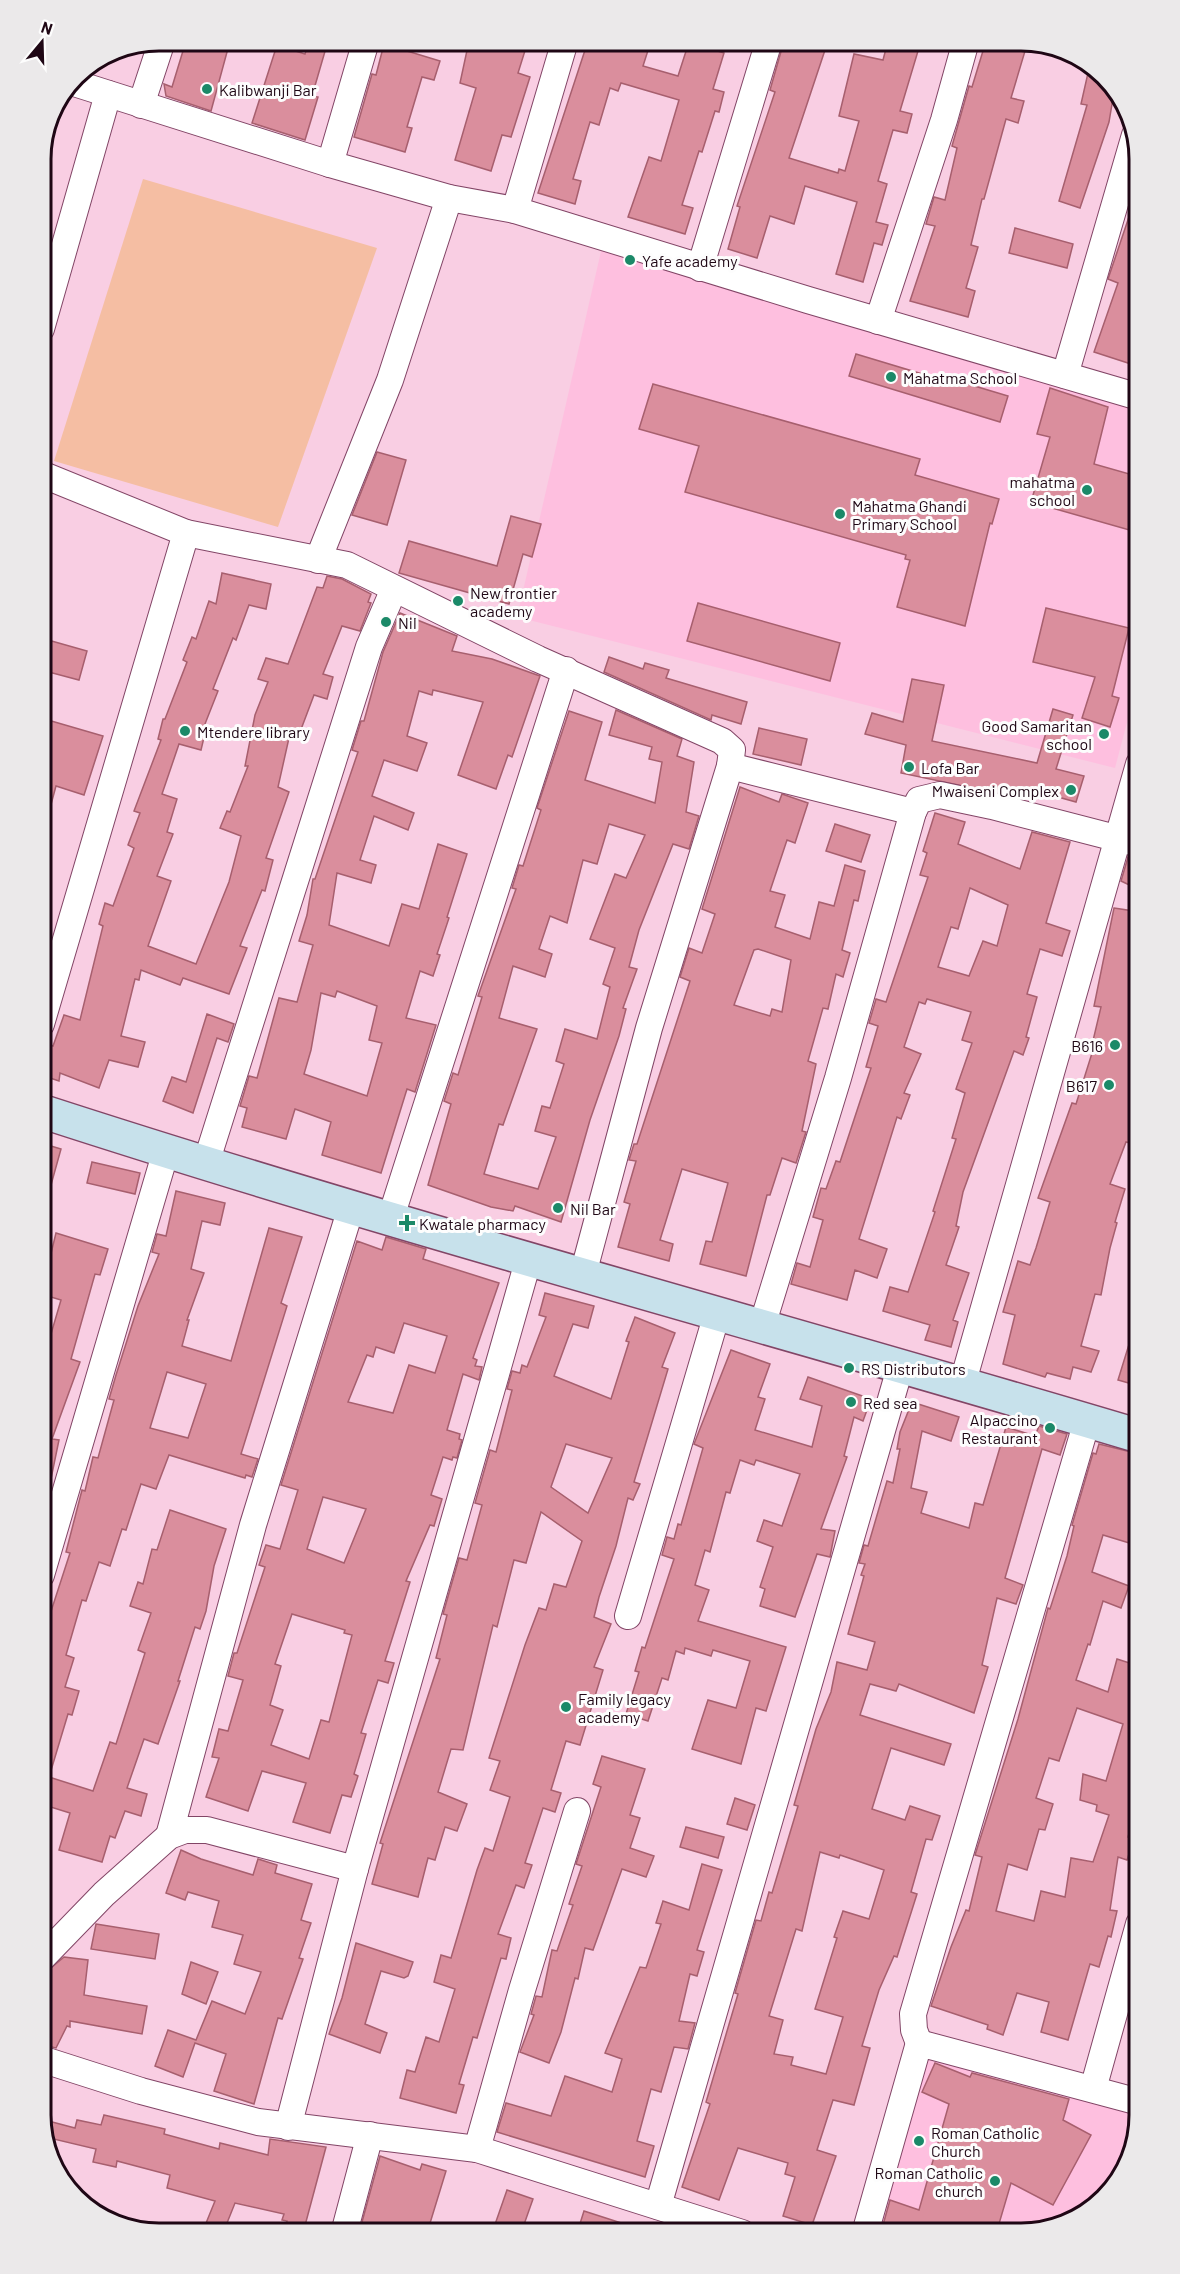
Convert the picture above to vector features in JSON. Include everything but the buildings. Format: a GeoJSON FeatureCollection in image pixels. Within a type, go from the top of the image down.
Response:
{"type":"FeatureCollection","features":[{"type":"Feature","properties":{"kind":"main road"},"geometry":{"type":"LineString","coordinates":[[51,1114],[390,1220],[529,1258],[900,1368],[1129,1433]]}},
{"type":"Feature","properties":{"kind":"street"},"geometry":{"type":"LineString","coordinates":[[141,105],[158,51]]}},
{"type":"Feature","properties":{"kind":"street"},"geometry":{"type":"LineString","coordinates":[[330,164],[363,51]]}},
{"type":"Feature","properties":{"kind":"street"},"geometry":{"type":"LineString","coordinates":[[515,210],[562,51]]}},
{"type":"Feature","properties":{"kind":"street"},"geometry":{"type":"LineString","coordinates":[[700,268],[765,51]]}},
{"type":"Feature","properties":{"kind":"street"},"geometry":{"type":"LineString","coordinates":[[878,321],[944,120],[963,51]]}},
{"type":"Feature","properties":{"kind":"street"},"geometry":{"type":"LineString","coordinates":[[81,85],[330,164],[449,198],[515,210],[700,268],[1129,393]]}},
{"type":"Feature","properties":{"kind":"street"},"geometry":{"type":"LineString","coordinates":[[51,265],[108,94]]}},
{"type":"Feature","properties":{"kind":"street"},"geometry":{"type":"LineString","coordinates":[[1065,375],[1129,156]]}},
{"type":"Feature","properties":{"kind":"street"},"geometry":{"type":"LineString","coordinates":[[318,560],[390,380],[449,198]]}},
{"type":"Feature","properties":{"kind":"street"},"geometry":{"type":"LineString","coordinates":[[51,478],[186,532],[347,565],[566,670],[722,741],[732,750],[730,766],[649,1028],[583,1274]]}},
{"type":"Feature","properties":{"kind":"street"},"geometry":{"type":"LineString","coordinates":[[51,990],[186,532]]}},
{"type":"Feature","properties":{"kind":"street"},"geometry":{"type":"LineString","coordinates":[[206,1163],[369,647],[394,589]]}},
{"type":"Feature","properties":{"kind":"street"},"geometry":{"type":"LineString","coordinates":[[390,1220],[566,670]]}},
{"type":"Feature","properties":{"kind":"street"},"geometry":{"type":"LineString","coordinates":[[730,766],[913,812]]}},
{"type":"Feature","properties":{"kind":"street"},"geometry":{"type":"LineString","coordinates":[[762,1326],[838,1078],[913,812],[919,801],[940,795],[1129,841],[962,1385]]}},
{"type":"Feature","properties":{"kind":"street"},"geometry":{"type":"LineString","coordinates":[[51,1538],[166,1152]]}},
{"type":"Feature","properties":{"kind":"street"},"geometry":{"type":"LineString","coordinates":[[169,1836],[253,1525],[351,1208]]}},
{"type":"Feature","properties":{"kind":"street"},"geometry":{"type":"LineString","coordinates":[[288,2127],[355,1869],[529,1258]]}},
{"type":"Feature","properties":{"kind":"street"},"geometry":{"type":"LineString","coordinates":[[628,1616],[717,1314]]}},
{"type":"Feature","properties":{"kind":"street"},"geometry":{"type":"LineString","coordinates":[[658,2206],[900,1368]]}},
{"type":"Feature","properties":{"kind":"street"},"geometry":{"type":"LineString","coordinates":[[869,2223],[919,2043],[914,2030],[913,2014],[1087,1420]]}},
{"type":"Feature","properties":{"kind":"street"},"geometry":{"type":"LineString","coordinates":[[477,2149],[522,1990],[577,1811]]}},
{"type":"Feature","properties":{"kind":"street"},"geometry":{"type":"LineString","coordinates":[[51,1948],[104,1894],[169,1836],[185,1830],[207,1830],[355,1869]]}},
{"type":"Feature","properties":{"kind":"street"},"geometry":{"type":"LineString","coordinates":[[1093,2090],[1129,1963]]}},
{"type":"Feature","properties":{"kind":"street"},"geometry":{"type":"LineString","coordinates":[[919,2043],[1129,2099]]}},
{"type":"Feature","properties":{"kind":"street"},"geometry":{"type":"LineString","coordinates":[[51,2063],[203,2108],[288,2127],[477,2149],[711,2223]]}},
{"type":"Feature","properties":{"kind":"street"},"geometry":{"type":"LineString","coordinates":[[347,2223],[370,2135]]}},
{"type":"Feature","properties":{"kind":"shaded area"},"geometry":{"type":"Polygon","coordinates":[[[143,179],[377,248],[278,527],[54,461],[143,179]]]}},
{"type":"Feature","properties":{"kind":"shaded area","name":"Mahatma Ghandi Primary School"},"geometry":{"type":"Polygon","coordinates":[[[602,247],[1129,408],[1129,715],[1115,768],[517,617],[602,247]]]}},
{"type":"Feature","properties":{"kind":"shaded area"},"geometry":{"type":"Polygon","coordinates":[[[926,2036],[1129,2090],[1127,2136],[1118,2163],[1111,2175],[1092,2196],[1069,2212],[1028,2223],[861,2223],[926,2036]]]}},
{"type":"Feature","properties":{"kind":"place","name":"Kalibwanji Bar"},"geometry":{"type":"Point","coordinates":[207,89]}},
{"type":"Feature","properties":{"kind":"place","name":"Yafe academy"},"geometry":{"type":"Point","coordinates":[630,260]}},
{"type":"Feature","properties":{"kind":"place","name":"Mahatma School"},"geometry":{"type":"Point","coordinates":[891,377]}},
{"type":"Feature","properties":{"kind":"place","name":"mahatma school"},"geometry":{"type":"Point","coordinates":[1087,490]}},
{"type":"Feature","properties":{"kind":"place","name":"Mahatma Ghandi Primary School"},"geometry":{"type":"Point","coordinates":[840,514]}},
{"type":"Feature","properties":{"kind":"place","name":"New frontier academy"},"geometry":{"type":"Point","coordinates":[458,601]}},
{"type":"Feature","properties":{"kind":"place","name":"Nil"},"geometry":{"type":"Point","coordinates":[386,622]}},
{"type":"Feature","properties":{"kind":"place","name":"Mtendere library"},"geometry":{"type":"Point","coordinates":[185,731]}},
{"type":"Feature","properties":{"kind":"place","name":"Good Samaritan school"},"geometry":{"type":"Point","coordinates":[1104,734]}},
{"type":"Feature","properties":{"kind":"place","name":"Lofa Bar"},"geometry":{"type":"Point","coordinates":[909,767]}},
{"type":"Feature","properties":{"kind":"place","name":"Mwaiseni Complex"},"geometry":{"type":"Point","coordinates":[1071,790]}},
{"type":"Feature","properties":{"kind":"place","name":"B616"},"geometry":{"type":"Point","coordinates":[1115,1045]}},
{"type":"Feature","properties":{"kind":"place","name":"B617"},"geometry":{"type":"Point","coordinates":[1109,1085]}},
{"type":"Feature","properties":{"kind":"place","name":"Nil Bar"},"geometry":{"type":"Point","coordinates":[558,1208]}},
{"type":"Feature","properties":{"kind":"place","name":"Kwatale pharmacy"},"geometry":{"type":"Point","coordinates":[407,1223]}},
{"type":"Feature","properties":{"kind":"place","name":"RS Distributors"},"geometry":{"type":"Point","coordinates":[849,1368]}},
{"type":"Feature","properties":{"kind":"place","name":"Red sea"},"geometry":{"type":"Point","coordinates":[851,1402]}},
{"type":"Feature","properties":{"kind":"place","name":"Alpaccino Restaurant"},"geometry":{"type":"Point","coordinates":[1050,1428]}},
{"type":"Feature","properties":{"kind":"place","name":"Family legacy academy"},"geometry":{"type":"Point","coordinates":[566,1707]}},
{"type":"Feature","properties":{"kind":"place","name":"Roman Catholic Church"},"geometry":{"type":"Point","coordinates":[919,2141]}},
{"type":"Feature","properties":{"kind":"place","name":"Roman Catholic church"},"geometry":{"type":"Point","coordinates":[995,2181]}}]}
